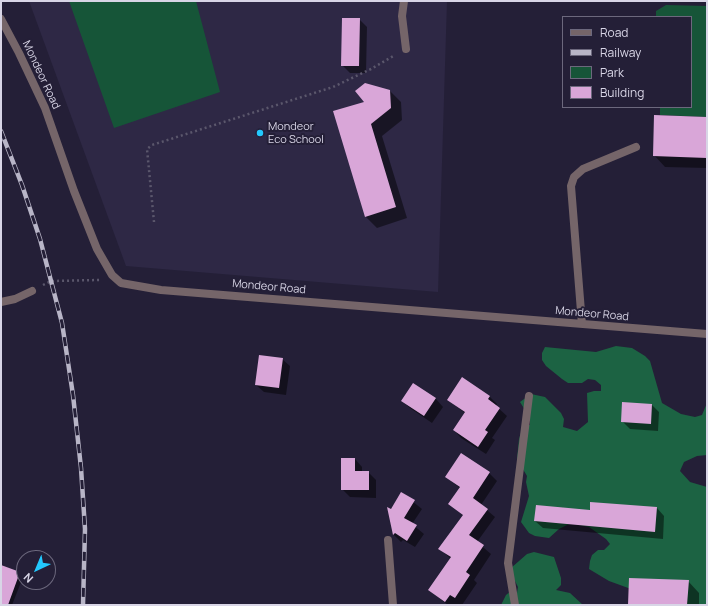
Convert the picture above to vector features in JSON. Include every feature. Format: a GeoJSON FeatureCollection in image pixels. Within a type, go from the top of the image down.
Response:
{"type":"FeatureCollection","features":[{"type":"Feature","properties":{"kind":"street"},"geometry":{"type":"LineString","coordinates":[[404,1],[402,16],[406,49]]}},
{"type":"Feature","properties":{"kind":"street","name":"Mondeor Road"},"geometry":{"type":"LineString","coordinates":[[1,19],[45,108],[74,191],[97,249],[112,275],[121,282],[161,290],[707,334]]}},
{"type":"Feature","properties":{"kind":"street"},"geometry":{"type":"LineString","coordinates":[[582,324],[571,186],[574,177],[583,169],[636,147]]}},
{"type":"Feature","properties":{"kind":"street"},"geometry":{"type":"LineString","coordinates":[[1,302],[15,299],[32,291]]}},
{"type":"Feature","properties":{"kind":"street"},"geometry":{"type":"LineString","coordinates":[[515,605],[508,563],[529,396]]}},
{"type":"Feature","properties":{"kind":"street"},"geometry":{"type":"LineString","coordinates":[[388,540],[393,605]]}},
{"type":"Feature","properties":{"kind":"path"},"geometry":{"type":"LineString","coordinates":[[154,222],[147,149],[152,145],[333,87],[371,69],[406,49]]}},
{"type":"Feature","properties":{"kind":"path"},"geometry":{"type":"LineString","coordinates":[[32,291],[50,281],[93,279]]}},
{"type":"Feature","properties":{"kind":"shaded area","name":"Mondeor Eco School"},"geometry":{"type":"Polygon","coordinates":[[[29,1],[447,1],[438,292],[126,266],[29,1]]]}},
{"type":"Feature","properties":{"kind":"green space"},"geometry":{"type":"Polygon","coordinates":[[[69,1],[196,1],[220,92],[114,128],[69,1]]]}},
{"type":"Feature","properties":{"kind":"green space"},"geometry":{"type":"Polygon","coordinates":[[[666,5],[707,6],[707,117],[660,115],[660,108],[692,108],[692,16],[656,16],[656,11],[666,5]]]}},
{"type":"Feature","properties":{"kind":"green space"},"geometry":{"type":"Polygon","coordinates":[[[616,346],[632,348],[650,361],[662,403],[681,414],[695,417],[702,415],[707,403],[707,455],[697,456],[684,462],[680,471],[690,482],[707,487],[707,605],[649,605],[631,589],[609,581],[589,569],[592,555],[598,550],[604,550],[610,544],[606,539],[589,527],[571,523],[559,529],[549,538],[535,536],[529,533],[521,522],[529,496],[526,482],[527,476],[517,459],[519,439],[523,426],[530,425],[530,418],[520,402],[531,394],[545,397],[561,413],[564,419],[563,427],[577,431],[588,422],[587,393],[601,391],[601,385],[595,380],[588,379],[582,383],[568,383],[562,379],[546,366],[542,360],[542,353],[545,347],[596,352],[616,346]]]}},
{"type":"Feature","properties":{"kind":"green space"},"geometry":{"type":"Polygon","coordinates":[[[534,552],[554,557],[561,578],[561,585],[556,590],[570,593],[583,605],[501,605],[506,595],[511,591],[517,593],[518,587],[512,575],[511,568],[527,554],[534,552]]]}},
{"type":"Feature","properties":{"kind":"building"},"geometry":{"type":"Polygon","coordinates":[[[342,18],[360,18],[359,66],[341,66],[342,18]]]}},
{"type":"Feature","properties":{"kind":"building"},"geometry":{"type":"Polygon","coordinates":[[[365,83],[390,90],[391,108],[371,124],[396,207],[365,217],[333,111],[364,102],[355,91],[365,83]]]}},
{"type":"Feature","properties":{"kind":"building"},"geometry":{"type":"Polygon","coordinates":[[[654,115],[707,117],[707,158],[653,156],[654,115]]]}},
{"type":"Feature","properties":{"kind":"building"},"geometry":{"type":"Polygon","coordinates":[[[259,355],[283,358],[279,388],[255,385],[259,355]]]}},
{"type":"Feature","properties":{"kind":"building"},"geometry":{"type":"Polygon","coordinates":[[[462,377],[490,396],[488,399],[500,408],[485,430],[488,432],[478,447],[453,430],[465,412],[447,400],[462,377]]]}},
{"type":"Feature","properties":{"kind":"building"},"geometry":{"type":"Polygon","coordinates":[[[413,383],[436,398],[424,416],[401,401],[413,383]]]}},
{"type":"Feature","properties":{"kind":"building"},"geometry":{"type":"Polygon","coordinates":[[[622,402],[652,404],[651,424],[621,422],[622,402]]]}},
{"type":"Feature","properties":{"kind":"building"},"geometry":{"type":"Polygon","coordinates":[[[461,453],[490,472],[473,498],[488,509],[469,535],[484,545],[466,572],[470,575],[455,598],[450,595],[445,602],[428,590],[451,557],[438,549],[463,515],[448,504],[460,487],[445,477],[461,453]]]}},
{"type":"Feature","properties":{"kind":"building"},"geometry":{"type":"Polygon","coordinates":[[[341,458],[355,458],[355,471],[369,471],[369,490],[341,490],[341,458]]]}},
{"type":"Feature","properties":{"kind":"building"},"geometry":{"type":"Polygon","coordinates":[[[401,492],[415,500],[404,518],[417,525],[407,541],[395,533],[393,535],[387,507],[391,509],[401,492]]]}},
{"type":"Feature","properties":{"kind":"building"},"geometry":{"type":"Polygon","coordinates":[[[590,502],[657,507],[655,532],[534,521],[536,505],[590,510],[590,502]]]}},
{"type":"Feature","properties":{"kind":"building"},"geometry":{"type":"Polygon","coordinates":[[[1,565],[16,571],[16,583],[8,605],[1,605],[1,565]]]}},
{"type":"Feature","properties":{"kind":"building"},"geometry":{"type":"Polygon","coordinates":[[[629,578],[689,580],[687,605],[628,605],[629,578]]]}},
{"type":"Feature","properties":{"kind":"railway"},"geometry":{"type":"LineString","coordinates":[[1,131],[22,185],[40,239],[62,323],[73,395],[81,468],[85,529],[83,605]]}},
{"type":"Feature","properties":{"kind":"place","name":"Mondeor Eco School"},"geometry":{"type":"Point","coordinates":[260,133]}}]}
